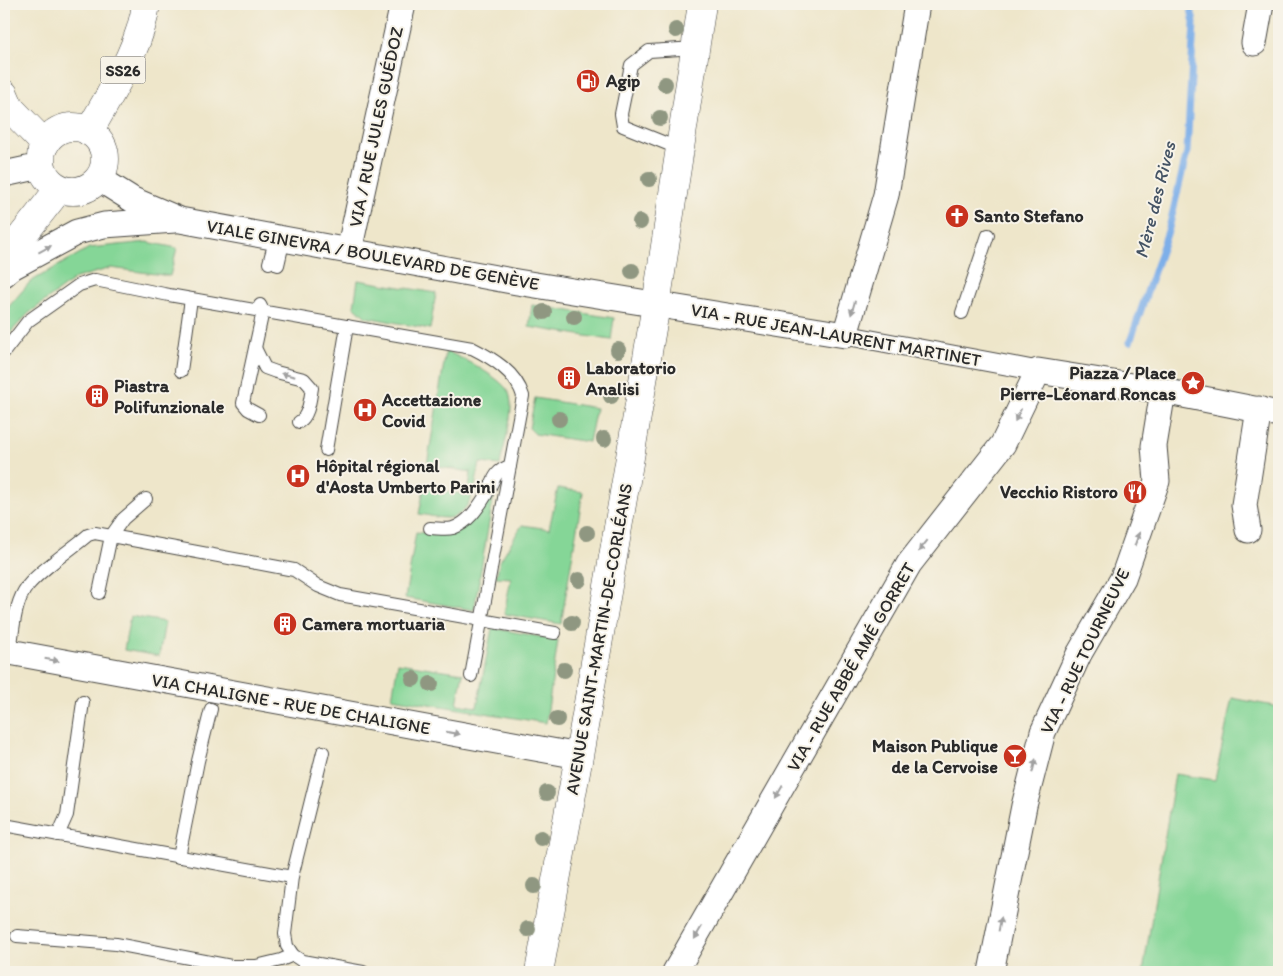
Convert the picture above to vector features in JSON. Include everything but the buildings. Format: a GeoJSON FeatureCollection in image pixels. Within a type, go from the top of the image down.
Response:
{"type":"FeatureCollection","features":[{"type":"Feature","properties":{"kind":"street","name":"SS26"},"geometry":{"type":"LineString","coordinates":[[89,132],[129,59],[145,15],[146,4]]}},
{"type":"Feature","properties":{"kind":"street","name":"VIA / RUE JULES GUÉDOZ"},"geometry":{"type":"LineString","coordinates":[[349,251],[403,4]]}},
{"type":"Feature","properties":{"kind":"street","name":"AVENUE SAINT-MARTIN-DE-CORLÉANS"},"geometry":{"type":"LineString","coordinates":[[538,972],[579,756],[656,305],[702,4]]}},
{"type":"Feature","properties":{"kind":"street"},"geometry":{"type":"LineString","coordinates":[[846,335],[886,195],[917,4]]}},
{"type":"Feature","properties":{"kind":"street"},"geometry":{"type":"LineString","coordinates":[[1254,43],[1261,4]]}},
{"type":"Feature","properties":{"kind":"street"},"geometry":{"type":"LineString","coordinates":[[4,94],[10,108],[43,155],[50,182],[59,189],[80,190],[86,188],[98,178],[104,165],[104,157],[98,140],[89,132],[66,128],[55,133],[43,155],[4,174]]}},
{"type":"Feature","properties":{"kind":"street","name":"VIALE GINEVRA / BOULEVARD DE GENÈVE"},"geometry":{"type":"LineString","coordinates":[[98,178],[133,200],[180,220],[656,305]]}},
{"type":"Feature","properties":{"kind":"street"},"geometry":{"type":"LineString","coordinates":[[4,259],[59,189]]}},
{"type":"Feature","properties":{"kind":"street"},"geometry":{"type":"LineString","coordinates":[[4,274],[12,267],[77,232],[104,225],[180,220]]}},
{"type":"Feature","properties":{"kind":"street","name":"VIA - RUE JEAN-LAURENT MARTINET"},"geometry":{"type":"LineString","coordinates":[[656,305],[951,350],[1038,371],[1163,390],[1269,412]]}},
{"type":"Feature","properties":{"kind":"street","name":"VIA - RUE ABBÉ AMÉ GORRET"},"geometry":{"type":"LineString","coordinates":[[676,972],[909,564],[1003,444],[1038,371]]}},
{"type":"Feature","properties":{"kind":"street","name":"VIA - RUE TOURNEUVE"},"geometry":{"type":"LineString","coordinates":[[991,972],[1024,806],[1043,732],[1079,654],[1123,578],[1158,481],[1154,446],[1163,390]]}},
{"type":"Feature","properties":{"kind":"street"},"geometry":{"type":"LineString","coordinates":[[1248,530],[1244,505],[1269,412]]}},
{"type":"Feature","properties":{"kind":"street","name":"VIA CHALIGNE - RUE DE CHALIGNE"},"geometry":{"type":"LineString","coordinates":[[7,651],[579,756]]}},
{"type":"Feature","properties":{"kind":"lane"},"geometry":{"type":"LineString","coordinates":[[680,148],[623,126],[621,114],[631,65],[649,51],[694,48]]}},
{"type":"Feature","properties":{"kind":"lane"},"geometry":{"type":"LineString","coordinates":[[962,313],[988,235]]}},
{"type":"Feature","properties":{"kind":"lane"},"geometry":{"type":"LineString","coordinates":[[274,264],[280,238]]}},
{"type":"Feature","properties":{"kind":"lane"},"geometry":{"type":"LineString","coordinates":[[4,352],[28,321],[79,285],[95,280],[191,299],[264,307],[346,326],[472,348],[490,357],[520,386],[523,396],[472,676]]}},
{"type":"Feature","properties":{"kind":"lane"},"geometry":{"type":"LineString","coordinates":[[181,371],[191,299]]}},
{"type":"Feature","properties":{"kind":"lane"},"geometry":{"type":"LineString","coordinates":[[259,415],[248,409],[244,403],[264,307]]}},
{"type":"Feature","properties":{"kind":"lane"},"geometry":{"type":"LineString","coordinates":[[326,450],[346,326]]}},
{"type":"Feature","properties":{"kind":"lane"},"geometry":{"type":"LineString","coordinates":[[255,348],[265,368],[304,378],[312,388],[304,418],[299,422]]}},
{"type":"Feature","properties":{"kind":"lane"},"geometry":{"type":"LineString","coordinates":[[430,528],[452,528],[466,520],[487,494],[495,475],[510,466]]}},
{"type":"Feature","properties":{"kind":"lane"},"geometry":{"type":"LineString","coordinates":[[100,593],[111,536],[123,519],[146,499]]}},
{"type":"Feature","properties":{"kind":"lane"},"geometry":{"type":"LineString","coordinates":[[7,651],[10,616],[24,591],[33,580],[88,535],[95,533],[294,570],[318,586],[340,595],[555,633]]}},
{"type":"Feature","properties":{"kind":"lane"},"geometry":{"type":"LineString","coordinates":[[58,835],[67,815],[83,702]]}},
{"type":"Feature","properties":{"kind":"lane"},"geometry":{"type":"LineString","coordinates":[[179,856],[198,761],[211,709]]}},
{"type":"Feature","properties":{"kind":"lane"},"geometry":{"type":"LineString","coordinates":[[323,752],[292,877],[285,934],[287,946],[293,955],[302,960],[364,972]]}},
{"type":"Feature","properties":{"kind":"lane"},"geometry":{"type":"LineString","coordinates":[[4,825],[292,877]]}},
{"type":"Feature","properties":{"kind":"lane"},"geometry":{"type":"LineString","coordinates":[[17,936],[116,944],[231,966],[256,966],[282,960],[293,955]]}},
{"type":"Feature","properties":{"kind":"green space"},"geometry":{"type":"Polygon","coordinates":[[[147,242],[177,248],[170,276],[111,268],[76,278],[29,313],[4,339],[4,312],[30,282],[89,248],[147,242]]]}},
{"type":"Feature","properties":{"kind":"green space"},"geometry":{"type":"Polygon","coordinates":[[[358,280],[436,293],[430,329],[366,317],[354,306],[358,280]]]}},
{"type":"Feature","properties":{"kind":"green space"},"geometry":{"type":"Polygon","coordinates":[[[532,305],[614,318],[611,340],[529,327],[532,305]]]}},
{"type":"Feature","properties":{"kind":"green space"},"geometry":{"type":"Polygon","coordinates":[[[446,351],[471,363],[504,386],[508,391],[511,407],[500,465],[480,463],[471,497],[462,512],[455,516],[439,518],[419,514],[424,488],[468,495],[471,472],[427,465],[446,351]]]}},
{"type":"Feature","properties":{"kind":"green space"},"geometry":{"type":"Polygon","coordinates":[[[535,398],[596,408],[589,442],[535,434],[529,428],[535,398]]]}},
{"type":"Feature","properties":{"kind":"green space"},"geometry":{"type":"Polygon","coordinates":[[[495,488],[474,610],[405,598],[416,532],[441,535],[456,533],[495,488]]]}},
{"type":"Feature","properties":{"kind":"green space"},"geometry":{"type":"Polygon","coordinates":[[[558,488],[583,492],[561,624],[504,614],[511,578],[496,577],[500,561],[522,525],[549,529],[558,488]]]}},
{"type":"Feature","properties":{"kind":"green space"},"geometry":{"type":"Polygon","coordinates":[[[130,616],[165,622],[159,656],[124,650],[130,616]]]}},
{"type":"Feature","properties":{"kind":"green space"},"geometry":{"type":"Polygon","coordinates":[[[492,628],[558,640],[546,723],[392,698],[398,663],[463,673],[457,704],[477,707],[492,628]]]}},
{"type":"Feature","properties":{"kind":"green space"},"geometry":{"type":"Polygon","coordinates":[[[1232,698],[1279,707],[1279,972],[1143,972],[1175,774],[1215,780],[1232,698]]]}},
{"type":"Feature","properties":{"kind":"waterway","name":"Mère des Rives"},"geometry":{"type":"LineString","coordinates":[[1130,342],[1169,228],[1187,152],[1194,23],[1190,4]]}},
{"type":"Feature","properties":{"kind":"place","name":"Agip"},"geometry":{"type":"Point","coordinates":[588,81]}},
{"type":"Feature","properties":{"kind":"place","name":"Santo Stefano"},"geometry":{"type":"Point","coordinates":[957,216]}},
{"type":"Feature","properties":{"kind":"place","name":"Laboratorio Analisi"},"geometry":{"type":"Point","coordinates":[569,378]}},
{"type":"Feature","properties":{"kind":"place","name":"Piazza / Place Pierre-Léonard Roncas"},"geometry":{"type":"Point","coordinates":[1193,383]}},
{"type":"Feature","properties":{"kind":"place","name":"Piastra Polifunzionale"},"geometry":{"type":"Point","coordinates":[97,396]}},
{"type":"Feature","properties":{"kind":"place","name":"Accettazione Covid"},"geometry":{"type":"Point","coordinates":[365,410]}},
{"type":"Feature","properties":{"kind":"place","name":"Hôpital régional d'Aosta Umberto Parini"},"geometry":{"type":"Point","coordinates":[298,476]}},
{"type":"Feature","properties":{"kind":"place","name":"Vecchio Ristoro"},"geometry":{"type":"Point","coordinates":[1135,492]}},
{"type":"Feature","properties":{"kind":"place","name":"Camera mortuaria"},"geometry":{"type":"Point","coordinates":[285,624]}},
{"type":"Feature","properties":{"kind":"place","name":"Maison Publique de la Cervoise"},"geometry":{"type":"Point","coordinates":[1015,756]}}]}
